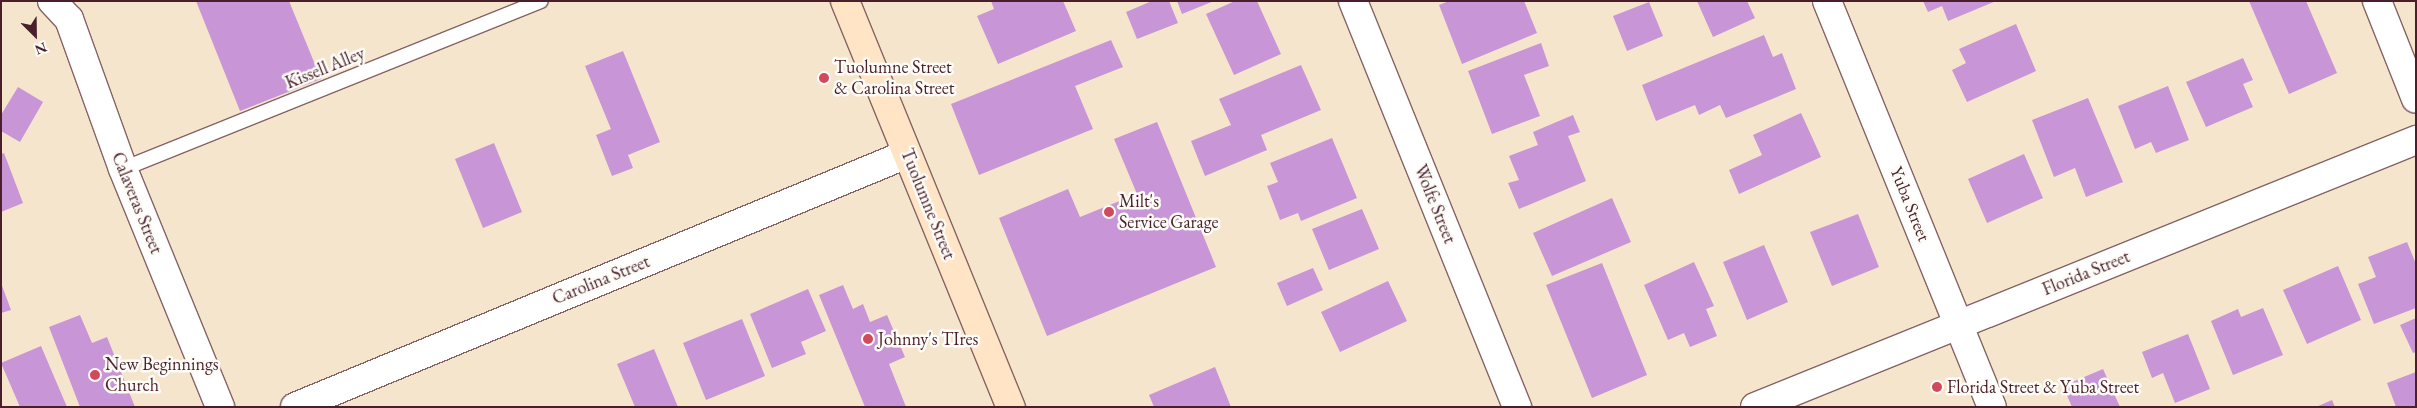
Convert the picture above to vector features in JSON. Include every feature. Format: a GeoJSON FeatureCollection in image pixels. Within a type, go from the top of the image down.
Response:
{"type":"FeatureCollection","features":[{"type":"Feature","properties":{"kind":"main road","name":"Tuolumne Street"},"geometry":{"type":"LineString","coordinates":[[845,1],[1011,407]]}},
{"type":"Feature","properties":{"kind":"street","name":"Calaveras Street"},"geometry":{"type":"LineString","coordinates":[[52,1],[69,19],[123,169],[220,407]]}},
{"type":"Feature","properties":{"kind":"street","name":"Wolfe Street"},"geometry":{"type":"LineString","coordinates":[[1353,1],[1517,407]]}},
{"type":"Feature","properties":{"kind":"street","name":"Yuba Street"},"geometry":{"type":"LineString","coordinates":[[1827,1],[1960,324],[1992,407]]}},
{"type":"Feature","properties":{"kind":"street"},"geometry":{"type":"LineString","coordinates":[[2377,1],[2416,99]]}},
{"type":"Feature","properties":{"kind":"street","name":"Florida Street"},"geometry":{"type":"LineString","coordinates":[[1755,407],[2416,140]]}},
{"type":"Feature","properties":{"kind":"street","name":"Carolina Street"},"geometry":{"type":"LineString","coordinates":[[295,407],[907,154]]}},
{"type":"Feature","properties":{"kind":"lane","name":"Kissell Alley"},"geometry":{"type":"LineString","coordinates":[[123,169],[541,1]]}},
{"type":"Feature","properties":{"kind":"building"},"geometry":{"type":"Polygon","coordinates":[[[196,1],[289,1],[321,79],[240,111],[196,1]]]}},
{"type":"Feature","properties":{"kind":"building"},"geometry":{"type":"Polygon","coordinates":[[[991,1],[1063,1],[1076,31],[998,64],[977,16],[994,9],[991,1]]]}},
{"type":"Feature","properties":{"kind":"building"},"geometry":{"type":"Polygon","coordinates":[[[1152,1],[1169,1],[1178,23],[1137,39],[1126,12],[1152,1]]]}},
{"type":"Feature","properties":{"kind":"building"},"geometry":{"type":"Polygon","coordinates":[[[1177,1],[1214,1],[1182,14],[1177,1]]]}},
{"type":"Feature","properties":{"kind":"building"},"geometry":{"type":"Polygon","coordinates":[[[1235,1],[1257,1],[1281,54],[1234,75],[1206,14],[1235,1]]]}},
{"type":"Feature","properties":{"kind":"building"},"geometry":{"type":"Polygon","coordinates":[[[1449,1],[1524,1],[1537,33],[1462,64],[1439,5],[1449,1]]]}},
{"type":"Feature","properties":{"kind":"building"},"geometry":{"type":"Polygon","coordinates":[[[1697,1],[1747,1],[1755,18],[1713,37],[1697,1]]]}},
{"type":"Feature","properties":{"kind":"building"},"geometry":{"type":"Polygon","coordinates":[[[1923,1],[1996,1],[1948,21],[1942,6],[1928,12],[1923,1]]]}},
{"type":"Feature","properties":{"kind":"building"},"geometry":{"type":"Polygon","coordinates":[[[2249,1],[2306,1],[2337,73],[2289,94],[2249,1]]]}},
{"type":"Feature","properties":{"kind":"building"},"geometry":{"type":"Polygon","coordinates":[[[1649,2],[1663,36],[1627,51],[1613,16],[1649,2]]]}},
{"type":"Feature","properties":{"kind":"building"},"geometry":{"type":"Polygon","coordinates":[[[2016,24],[2036,71],[1967,102],[1952,70],[1966,63],[1959,49],[2016,24]]]}},
{"type":"Feature","properties":{"kind":"building"},"geometry":{"type":"Polygon","coordinates":[[[1764,35],[1773,57],[1782,53],[1796,89],[1726,118],[1720,105],[1699,115],[1695,105],[1656,121],[1642,85],[1764,35]]]}},
{"type":"Feature","properties":{"kind":"building"},"geometry":{"type":"Polygon","coordinates":[[[1111,40],[1123,67],[1075,86],[1093,129],[979,175],[951,104],[1111,40]]]}},
{"type":"Feature","properties":{"kind":"building"},"geometry":{"type":"Polygon","coordinates":[[[1541,43],[1549,66],[1524,75],[1540,116],[1492,134],[1468,71],[1541,43]]]}},
{"type":"Feature","properties":{"kind":"building"},"geometry":{"type":"Polygon","coordinates":[[[623,51],[660,142],[628,155],[633,168],[612,176],[596,135],[611,129],[585,66],[623,51]]]}},
{"type":"Feature","properties":{"kind":"building"},"geometry":{"type":"Polygon","coordinates":[[[2243,58],[2253,80],[2243,84],[2253,107],[2206,127],[2186,82],[2243,58]]]}},
{"type":"Feature","properties":{"kind":"building"},"geometry":{"type":"Polygon","coordinates":[[[1301,65],[1321,110],[1261,135],[1267,150],[1205,176],[1191,141],[1231,125],[1219,99],[1301,65]]]}},
{"type":"Feature","properties":{"kind":"building"},"geometry":{"type":"Polygon","coordinates":[[[2168,86],[2189,140],[2156,153],[2151,142],[2135,149],[2118,106],[2168,86]]]}},
{"type":"Feature","properties":{"kind":"building"},"geometry":{"type":"Polygon","coordinates":[[[18,87],[43,102],[20,142],[1,131],[1,115],[18,87]]]}},
{"type":"Feature","properties":{"kind":"building"},"geometry":{"type":"Polygon","coordinates":[[[2088,98],[2123,182],[2086,197],[2075,168],[2054,177],[2032,120],[2088,98]]]}},
{"type":"Feature","properties":{"kind":"building"},"geometry":{"type":"Polygon","coordinates":[[[1801,113],[1821,157],[1739,194],[1729,170],[1762,155],[1753,135],[1801,113]]]}},
{"type":"Feature","properties":{"kind":"building"},"geometry":{"type":"Polygon","coordinates":[[[1573,115],[1580,132],[1568,136],[1586,181],[1519,209],[1508,183],[1519,180],[1509,156],[1538,145],[1533,132],[1573,115]]]}},
{"type":"Feature","properties":{"kind":"building"},"geometry":{"type":"Polygon","coordinates":[[[1157,122],[1216,267],[1047,336],[999,218],[1068,189],[1080,217],[1137,194],[1114,139],[1157,122]]]}},
{"type":"Feature","properties":{"kind":"building"},"geometry":{"type":"Polygon","coordinates":[[[1332,138],[1357,198],[1301,221],[1298,213],[1280,220],[1267,186],[1278,182],[1270,163],[1332,138]]]}},
{"type":"Feature","properties":{"kind":"building"},"geometry":{"type":"Polygon","coordinates":[[[494,143],[522,212],[483,228],[455,159],[494,143]]]}},
{"type":"Feature","properties":{"kind":"building"},"geometry":{"type":"Polygon","coordinates":[[[4,153],[23,203],[1,212],[1,154],[4,153]]]}},
{"type":"Feature","properties":{"kind":"building"},"geometry":{"type":"Polygon","coordinates":[[[2024,154],[2043,198],[1987,223],[1968,179],[2024,154]]]}},
{"type":"Feature","properties":{"kind":"building"},"geometry":{"type":"Polygon","coordinates":[[[1612,198],[1631,242],[1552,276],[1533,233],[1612,198]]]}},
{"type":"Feature","properties":{"kind":"building"},"geometry":{"type":"Polygon","coordinates":[[[1362,209],[1379,249],[1329,270],[1312,229],[1362,209]]]}},
{"type":"Feature","properties":{"kind":"building"},"geometry":{"type":"Polygon","coordinates":[[[1858,214],[1879,267],[1832,286],[1810,232],[1858,214]]]}},
{"type":"Feature","properties":{"kind":"building"},"geometry":{"type":"Polygon","coordinates":[[[2407,242],[2416,264],[2416,308],[2374,324],[2358,284],[2376,277],[2368,257],[2407,242]]]}},
{"type":"Feature","properties":{"kind":"building"},"geometry":{"type":"Polygon","coordinates":[[[1764,245],[1788,302],[1747,320],[1723,262],[1764,245]]]}},
{"type":"Feature","properties":{"kind":"building"},"geometry":{"type":"Polygon","coordinates":[[[1694,262],[1714,306],[1706,309],[1717,336],[1690,347],[1684,333],[1668,340],[1644,285],[1694,262]]]}},
{"type":"Feature","properties":{"kind":"building"},"geometry":{"type":"Polygon","coordinates":[[[1602,263],[1647,375],[1592,398],[1546,285],[1602,263]]]}},
{"type":"Feature","properties":{"kind":"building"},"geometry":{"type":"Polygon","coordinates":[[[2338,266],[2361,320],[2307,344],[2283,290],[2338,266]]]}},
{"type":"Feature","properties":{"kind":"building"},"geometry":{"type":"Polygon","coordinates":[[[1313,268],[1323,290],[1287,306],[1277,283],[1313,268]]]}},
{"type":"Feature","properties":{"kind":"building"},"geometry":{"type":"Polygon","coordinates":[[[1388,281],[1407,321],[1340,352],[1321,312],[1388,281]]]}},
{"type":"Feature","properties":{"kind":"building"},"geometry":{"type":"Polygon","coordinates":[[[1,283],[11,310],[1,313],[1,283]]]}},
{"type":"Feature","properties":{"kind":"building","name":"Johnny's TIres"},"geometry":{"type":"Polygon","coordinates":[[[843,285],[853,309],[863,304],[870,322],[887,315],[905,357],[889,364],[906,407],[865,407],[819,295],[843,285]]]}},
{"type":"Feature","properties":{"kind":"building"},"geometry":{"type":"Polygon","coordinates":[[[808,289],[826,331],[801,342],[806,354],[772,368],[750,314],[808,289]]]}},
{"type":"Feature","properties":{"kind":"building"},"geometry":{"type":"Polygon","coordinates":[[[2263,308],[2283,355],[2233,375],[2211,321],[2238,309],[2241,317],[2263,308]]]}},
{"type":"Feature","properties":{"kind":"building","name":"New Beginnings Church"},"geometry":{"type":"Polygon","coordinates":[[[80,315],[92,343],[107,337],[135,407],[80,407],[49,327],[80,315]]]}},
{"type":"Feature","properties":{"kind":"building"},"geometry":{"type":"Polygon","coordinates":[[[2416,318],[2416,352],[2413,353],[2400,325],[2416,318]]]}},
{"type":"Feature","properties":{"kind":"building"},"geometry":{"type":"Polygon","coordinates":[[[742,319],[765,376],[706,400],[683,343],[742,319]]]}},
{"type":"Feature","properties":{"kind":"building"},"geometry":{"type":"Polygon","coordinates":[[[2188,334],[2210,389],[2175,403],[2163,373],[2152,378],[2142,352],[2188,334]]]}},
{"type":"Feature","properties":{"kind":"building"},"geometry":{"type":"Polygon","coordinates":[[[41,346],[67,407],[20,407],[1,363],[41,346]]]}},
{"type":"Feature","properties":{"kind":"building"},"geometry":{"type":"Polygon","coordinates":[[[654,349],[678,407],[635,407],[617,364],[654,349]]]}},
{"type":"Feature","properties":{"kind":"building"},"geometry":{"type":"Polygon","coordinates":[[[1215,367],[1231,407],[1154,407],[1149,395],[1215,367]]]}},
{"type":"Feature","properties":{"kind":"building"},"geometry":{"type":"Polygon","coordinates":[[[2103,369],[2120,407],[2072,407],[2063,386],[2103,369]]]}},
{"type":"Feature","properties":{"kind":"building"},"geometry":{"type":"Polygon","coordinates":[[[2416,372],[2416,407],[2396,407],[2387,383],[2416,372]]]}},
{"type":"Feature","properties":{"kind":"building"},"geometry":{"type":"Polygon","coordinates":[[[2332,400],[2335,407],[2316,407],[2332,400]]]}},
{"type":"Feature","properties":{"kind":"place","name":"Tuolumne Street & Carolina Street"},"geometry":{"type":"Point","coordinates":[824,78]}},
{"type":"Feature","properties":{"kind":"place","name":"Milt's Service Garage"},"geometry":{"type":"Point","coordinates":[1109,212]}},
{"type":"Feature","properties":{"kind":"place","name":"Johnny's TIres"},"geometry":{"type":"Point","coordinates":[868,339]}},
{"type":"Feature","properties":{"kind":"place","name":"New Beginnings Church"},"geometry":{"type":"Point","coordinates":[95,375]}},
{"type":"Feature","properties":{"kind":"place","name":"Florida Street & Yuba Street"},"geometry":{"type":"Point","coordinates":[1937,387]}}]}
